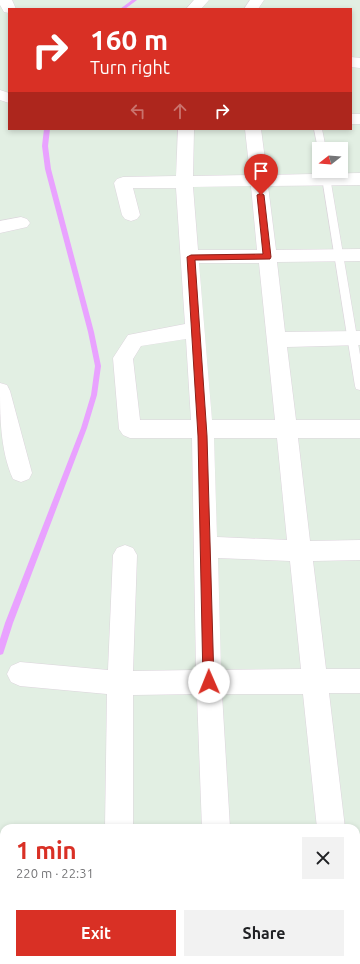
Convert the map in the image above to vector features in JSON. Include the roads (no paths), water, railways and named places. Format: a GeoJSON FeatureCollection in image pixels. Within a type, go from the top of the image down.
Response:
{"type":"FeatureCollection","features":[{"type":"Feature","properties":{"kind":"street"},"geometry":{"type":"LineString","coordinates":[[194,8],[202,0]]}},
{"type":"Feature","properties":{"kind":"street"},"geometry":{"type":"LineString","coordinates":[[186,130],[184,181],[191,257],[202,429],[209,682],[216,824]]}},
{"type":"Feature","properties":{"kind":"street"},"geometry":{"type":"LineString","coordinates":[[253,130],[331,824]]}},
{"type":"Feature","properties":{"kind":"street"},"geometry":{"type":"LineString","coordinates":[[131,215],[123,183],[259,180],[312,176]]}},
{"type":"Feature","properties":{"kind":"street"},"geometry":{"type":"LineString","coordinates":[[348,178],[360,179]]}},
{"type":"Feature","properties":{"kind":"street"},"geometry":{"type":"LineString","coordinates":[[0,227],[21,223]]}},
{"type":"Feature","properties":{"kind":"street"},"geometry":{"type":"LineString","coordinates":[[191,257],[360,256]]}},
{"type":"Feature","properties":{"kind":"street"},"geometry":{"type":"LineString","coordinates":[[195,330],[135,340],[123,358],[130,428],[360,429]]}},
{"type":"Feature","properties":{"kind":"street"},"geometry":{"type":"LineString","coordinates":[[277,340],[356,338]]}},
{"type":"Feature","properties":{"kind":"street"},"geometry":{"type":"LineString","coordinates":[[0,391],[21,473]]}},
{"type":"Feature","properties":{"kind":"street"},"geometry":{"type":"LineString","coordinates":[[206,547],[300,551],[360,550]]}},
{"type":"Feature","properties":{"kind":"street"},"geometry":{"type":"LineString","coordinates":[[119,824],[120,682],[125,555]]}},
{"type":"Feature","properties":{"kind":"street"},"geometry":{"type":"LineString","coordinates":[[20,674],[120,682],[360,681]]}},
{"type":"Feature","properties":{"kind":"lane"},"geometry":{"type":"LineString","coordinates":[[318,130],[321,142]]}},
{"type":"Feature","properties":{"kind":"lane"},"geometry":{"type":"LineString","coordinates":[[326,178],[339,256],[356,338],[360,386]]}},
{"type":"Feature","properties":{"kind":"waterway"},"geometry":{"type":"LineString","coordinates":[[123,8],[135,0]]}},
{"type":"Feature","properties":{"kind":"waterway"},"geometry":{"type":"LineString","coordinates":[[0,651],[9,623],[84,428],[94,395],[98,366],[91,332],[48,169],[45,146],[47,130]]}}]}
